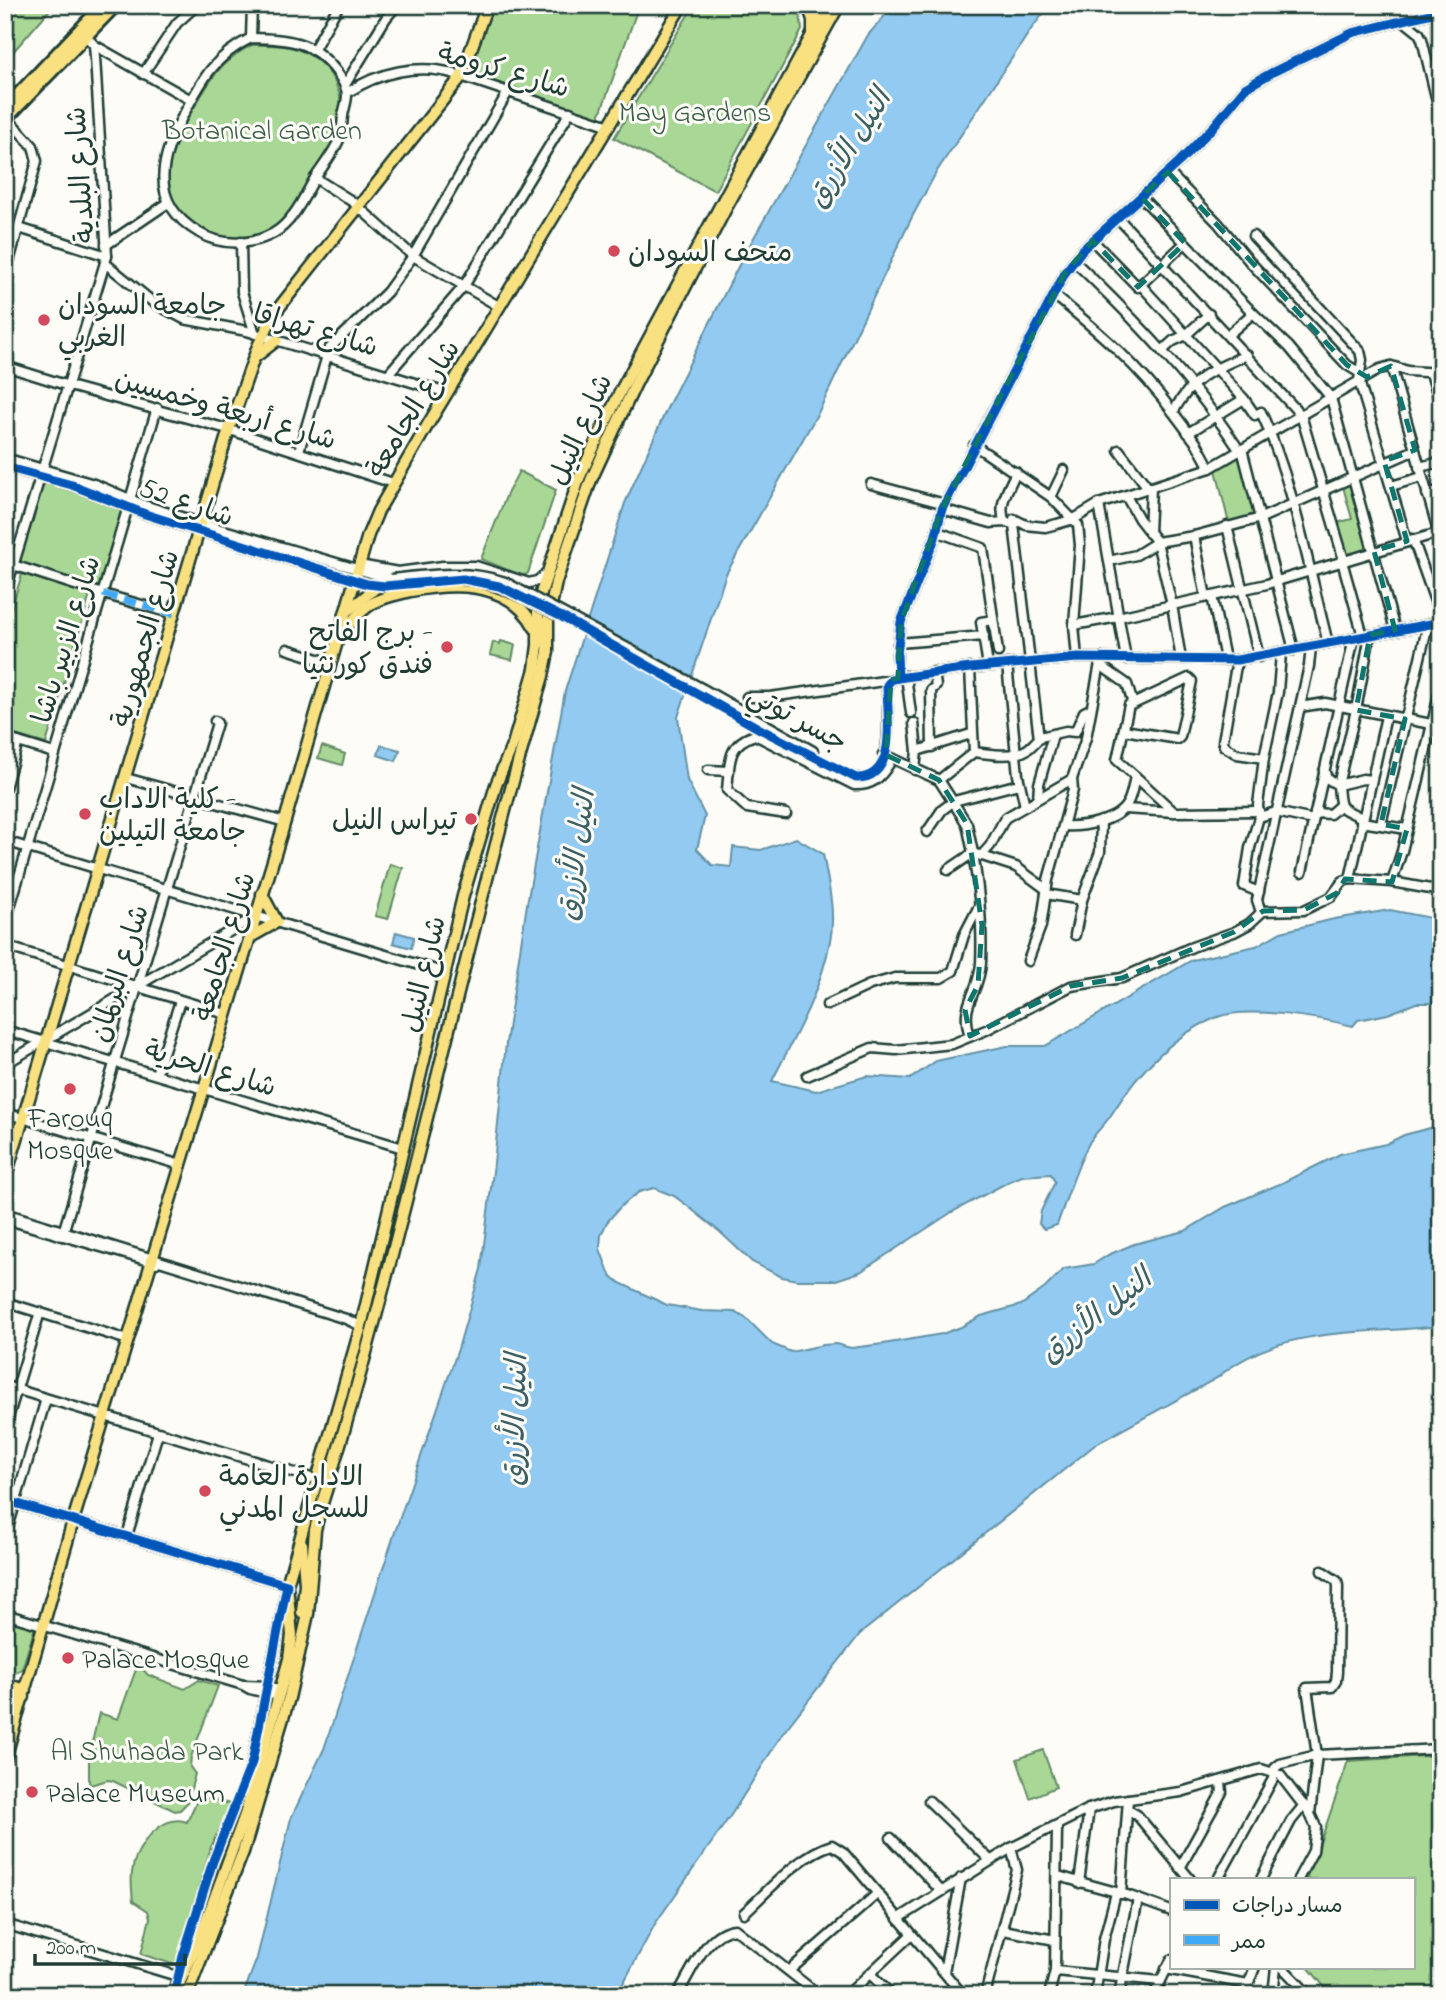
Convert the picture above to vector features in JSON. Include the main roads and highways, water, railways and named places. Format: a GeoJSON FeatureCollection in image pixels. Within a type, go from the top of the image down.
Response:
{"type":"FeatureCollection","features":[{"type":"Feature","properties":{"kind":"highway"},"geometry":{"type":"LineString","coordinates":[[6,115],[103,5]]}},
{"type":"Feature","properties":{"kind":"highway"},"geometry":{"type":"LineString","coordinates":[[6,115],[90,40],[116,5]]}},
{"type":"Feature","properties":{"kind":"main road","name":"شارع الجامعة"},"geometry":{"type":"LineString","coordinates":[[5,1759],[128,1340],[156,1261],[181,1165],[285,822],[357,571],[378,511],[682,5]]}},
{"type":"Feature","properties":{"kind":"main road"},"geometry":{"type":"LineString","coordinates":[[808,5],[813,20],[813,32]]}},
{"type":"Feature","properties":{"kind":"main road","name":"شارع النيل"},"geometry":{"type":"LineString","coordinates":[[798,67],[813,32],[830,7]]}},
{"type":"Feature","properties":{"kind":"main road","name":"شارع النيل"},"geometry":{"type":"LineString","coordinates":[[189,1991],[243,1852],[285,1694],[292,1642],[287,1585],[361,1323],[474,857],[532,680],[537,658],[538,602],[586,478],[641,362],[830,7]]}},
{"type":"Feature","properties":{"kind":"main road","name":"شارع الجمهورية"},"geometry":{"type":"LineString","coordinates":[[5,1179],[259,335],[461,77],[486,9]]}},
{"type":"Feature","properties":{"kind":"main road"},"geometry":{"type":"LineString","coordinates":[[253,359],[279,341],[274,314]]}},
{"type":"Feature","properties":{"kind":"main road","name":"شارع النيل"},"geometry":{"type":"LineString","coordinates":[[174,1995],[246,1812],[302,1645],[311,1597],[315,1530],[354,1398],[543,677],[548,652],[548,620],[556,582],[586,478]]}},
{"type":"Feature","properties":{"kind":"main road"},"geometry":{"type":"LineString","coordinates":[[345,614],[387,584]]}},
{"type":"Feature","properties":{"kind":"main road"},"geometry":{"type":"LineString","coordinates":[[337,642],[361,612],[376,601],[431,587],[485,589],[500,594],[526,614],[538,634]]}},
{"type":"Feature","properties":{"kind":"main road"},"geometry":{"type":"LineString","coordinates":[[249,938],[277,922],[262,894]]}},
{"type":"Feature","properties":{"kind":"main road"},"geometry":{"type":"LineString","coordinates":[[343,1391],[346,1399],[351,1401],[354,1398]]}},
{"type":"Feature","properties":{"kind":"main road"},"geometry":{"type":"LineString","coordinates":[[301,1536],[305,1584],[297,1640],[302,1645]]}},
{"type":"Feature","properties":{"kind":"main road"},"geometry":{"type":"LineString","coordinates":[[5,1684],[25,1694]]}},
{"type":"Feature","properties":{"kind":"main road"},"geometry":{"type":"LineString","coordinates":[[5,1691],[25,1694]]}},
{"type":"Feature","properties":{"kind":"main road"},"geometry":{"type":"LineString","coordinates":[[180,1977],[189,1991]]}},
{"type":"Feature","properties":{"kind":"water","name":"النيل الأزرق"},"geometry":{"type":"Polygon","coordinates":[[[894,5],[1050,5],[937,171],[912,217],[819,411],[726,574],[678,717],[687,780],[705,816],[697,849],[712,865],[731,867],[733,847],[761,850],[796,838],[823,854],[831,897],[832,920],[826,960],[806,1013],[772,1081],[816,1091],[867,1076],[910,1079],[936,1061],[1007,1046],[1045,1046],[1192,960],[1256,946],[1281,932],[1334,919],[1390,910],[1431,918],[1441,915],[1441,1003],[1416,1003],[1388,1014],[1358,1020],[1353,1026],[1303,1017],[1245,1013],[1228,1014],[1198,1026],[1168,1046],[1155,1059],[1093,1137],[1079,1164],[1057,1225],[1044,1229],[1039,1224],[1041,1211],[1055,1182],[1051,1174],[1022,1176],[952,1212],[860,1272],[836,1280],[797,1280],[782,1277],[752,1262],[685,1204],[654,1188],[639,1192],[607,1222],[601,1235],[600,1249],[610,1275],[620,1283],[667,1305],[702,1311],[735,1312],[747,1319],[772,1344],[791,1352],[823,1345],[836,1344],[851,1348],[942,1334],[981,1316],[1021,1305],[1045,1288],[1064,1269],[1094,1264],[1134,1244],[1185,1231],[1225,1207],[1340,1154],[1386,1144],[1404,1135],[1441,1125],[1441,1326],[1353,1332],[1295,1340],[1267,1348],[1241,1361],[1217,1378],[1096,1444],[860,1634],[783,1733],[733,1812],[655,1924],[617,1995],[243,1995],[257,1958],[291,1818],[324,1749],[458,1349],[481,1269],[506,1043],[527,904],[565,691],[625,503],[668,406],[743,257],[868,35],[894,5]]]}},
{"type":"Feature","properties":{"kind":"water"},"geometry":{"type":"Polygon","coordinates":[[[381,745],[400,750],[396,761],[378,755],[381,745]]]}},
{"type":"Feature","properties":{"kind":"water"},"geometry":{"type":"Polygon","coordinates":[[[396,932],[414,937],[411,948],[393,943],[396,932]]]}},
{"type":"Feature","properties":{"kind":"place","name":"متحف السودان"},"geometry":{"type":"Point","coordinates":[614,251]}},
{"type":"Feature","properties":{"kind":"place","name":"جامعة السودان الغربي"},"geometry":{"type":"Point","coordinates":[44,320]}},
{"type":"Feature","properties":{"kind":"place","name":"برج الفاتح - فندق كورنثيا"},"geometry":{"type":"Point","coordinates":[447,647]}},
{"type":"Feature","properties":{"kind":"place","name":"كلية الاداب - جامعة التيلين"},"geometry":{"type":"Point","coordinates":[85,814]}},
{"type":"Feature","properties":{"kind":"place","name":"تيراس النيل"},"geometry":{"type":"Point","coordinates":[471,819]}},
{"type":"Feature","properties":{"kind":"place","name":"Farouq Mosque"},"geometry":{"type":"Point","coordinates":[70,1089]}},
{"type":"Feature","properties":{"kind":"place","name":"الادارة العامة للسجل المدني"},"geometry":{"type":"Point","coordinates":[205,1491]}},
{"type":"Feature","properties":{"kind":"place","name":"Palace Mosque"},"geometry":{"type":"Point","coordinates":[68,1658]}},
{"type":"Feature","properties":{"kind":"place","name":"Palace Museum"},"geometry":{"type":"Point","coordinates":[32,1792]}},
{"type":"Feature","properties":{"kind":"park label","name":"May Gardens"},"geometry":{"type":"Point","coordinates":[695,111]}},
{"type":"Feature","properties":{"kind":"park label","name":"Botanical Garden"},"geometry":{"type":"Point","coordinates":[262,129]}},
{"type":"Feature","properties":{"kind":"park label","name":"Al Shuhada Park"},"geometry":{"type":"Point","coordinates":[147,1750]}}]}
